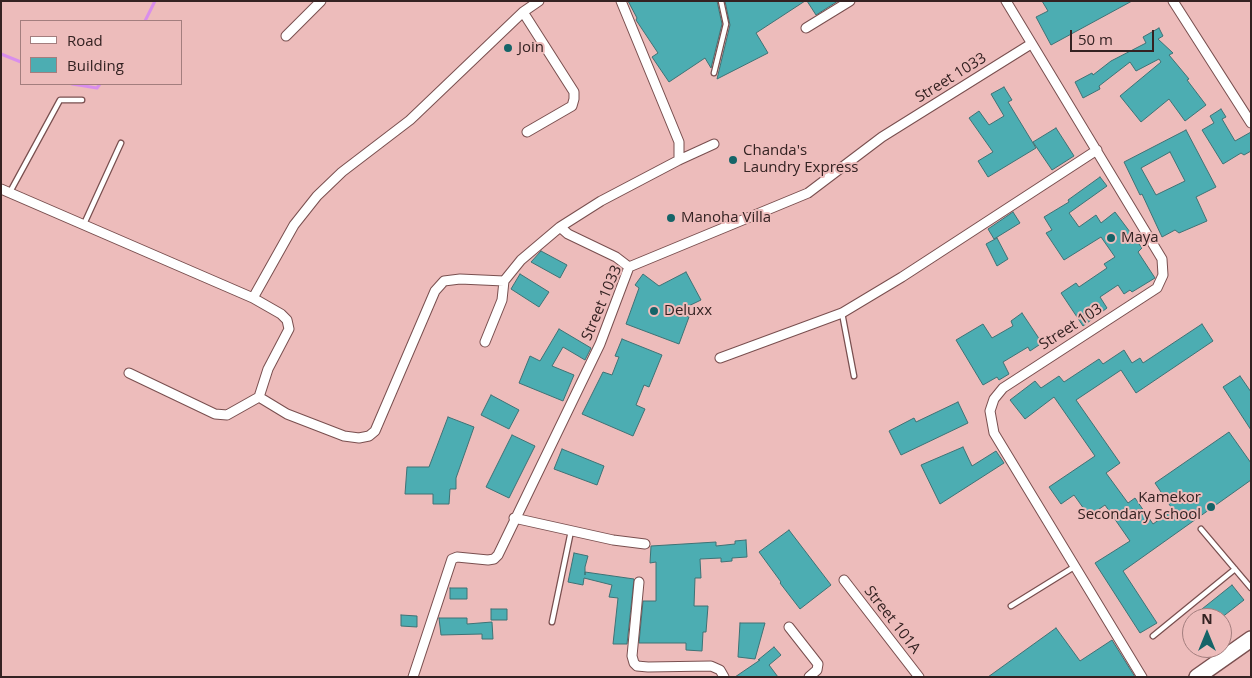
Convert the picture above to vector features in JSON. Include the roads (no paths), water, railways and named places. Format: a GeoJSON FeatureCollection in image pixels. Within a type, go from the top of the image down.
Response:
{"type":"FeatureCollection","features":[{"type":"Feature","properties":{"kind":"main road"},"geometry":{"type":"LineString","coordinates":[[1199,676],[1251,639]]}},
{"type":"Feature","properties":{"kind":"street"},"geometry":{"type":"LineString","coordinates":[[286,36],[321,1]]}},
{"type":"Feature","properties":{"kind":"street"},"geometry":{"type":"LineString","coordinates":[[252,298],[294,225],[317,196],[342,172],[410,120],[523,12],[538,1]]}},
{"type":"Feature","properties":{"kind":"street"},"geometry":{"type":"LineString","coordinates":[[621,1],[679,142],[679,160]]}},
{"type":"Feature","properties":{"kind":"street"},"geometry":{"type":"LineString","coordinates":[[806,28],[850,1]]}},
{"type":"Feature","properties":{"kind":"street","name":"Street 103"},"geometry":{"type":"LineString","coordinates":[[1006,1],[1162,260],[1163,275],[1157,288],[1002,388],[994,399],[990,411],[994,433],[1142,677]]}},
{"type":"Feature","properties":{"kind":"street"},"geometry":{"type":"LineString","coordinates":[[1174,1],[1251,123]]}},
{"type":"Feature","properties":{"kind":"street"},"geometry":{"type":"LineString","coordinates":[[523,12],[574,92],[572,106],[527,132]]}},
{"type":"Feature","properties":{"kind":"street","name":"Street 1033"},"geometry":{"type":"LineString","coordinates":[[413,677],[452,559],[457,557],[494,559],[600,344],[629,266],[808,193],[882,137],[1032,44]]}},
{"type":"Feature","properties":{"kind":"street"},"geometry":{"type":"LineString","coordinates":[[485,342],[502,300],[504,281],[521,260],[560,226],[601,201],[714,144]]}},
{"type":"Feature","properties":{"kind":"street"},"geometry":{"type":"LineString","coordinates":[[720,358],[842,313],[902,278],[1097,150]]}},
{"type":"Feature","properties":{"kind":"street"},"geometry":{"type":"LineString","coordinates":[[1,189],[252,298],[281,314],[287,320],[289,329],[268,369],[259,397],[227,415],[215,414],[129,373]]}},
{"type":"Feature","properties":{"kind":"street"},"geometry":{"type":"LineString","coordinates":[[560,226],[568,234],[629,266]]}},
{"type":"Feature","properties":{"kind":"street"},"geometry":{"type":"LineString","coordinates":[[259,397],[287,414],[344,436],[359,438],[369,436],[375,432],[435,291],[444,281],[460,279],[504,281]]}},
{"type":"Feature","properties":{"kind":"street"},"geometry":{"type":"LineString","coordinates":[[514,518],[571,531],[646,544]]}},
{"type":"Feature","properties":{"kind":"street","name":"Street 101A"},"geometry":{"type":"LineString","coordinates":[[844,580],[918,677]]}},
{"type":"Feature","properties":{"kind":"street"},"geometry":{"type":"LineString","coordinates":[[639,582],[632,656],[637,666],[711,666],[720,670],[724,677]]}},
{"type":"Feature","properties":{"kind":"street"},"geometry":{"type":"LineString","coordinates":[[789,627],[818,664],[817,670],[809,677]]}},
{"type":"Feature","properties":{"kind":"lane"},"geometry":{"type":"LineString","coordinates":[[714,72],[726,24],[721,1]]}},
{"type":"Feature","properties":{"kind":"lane"},"geometry":{"type":"LineString","coordinates":[[10,192],[60,100],[82,100]]}},
{"type":"Feature","properties":{"kind":"lane"},"geometry":{"type":"LineString","coordinates":[[84,224],[121,143]]}},
{"type":"Feature","properties":{"kind":"lane"},"geometry":{"type":"LineString","coordinates":[[842,313],[854,376]]}},
{"type":"Feature","properties":{"kind":"lane"},"geometry":{"type":"LineString","coordinates":[[1201,529],[1251,588]]}},
{"type":"Feature","properties":{"kind":"lane"},"geometry":{"type":"LineString","coordinates":[[552,622],[571,531]]}},
{"type":"Feature","properties":{"kind":"lane"},"geometry":{"type":"LineString","coordinates":[[1011,606],[1074,567]]}},
{"type":"Feature","properties":{"kind":"lane"},"geometry":{"type":"LineString","coordinates":[[1153,636],[1235,569]]}},
{"type":"Feature","properties":{"kind":"waterway"},"geometry":{"type":"LineString","coordinates":[[146,20],[155,1]]}},
{"type":"Feature","properties":{"kind":"waterway"},"geometry":{"type":"LineString","coordinates":[[1,54],[20,62]]}},
{"type":"Feature","properties":{"kind":"waterway"},"geometry":{"type":"LineString","coordinates":[[78,85],[97,88],[99,85]]}},
{"type":"Feature","properties":{"kind":"place","name":"Join"},"geometry":{"type":"Point","coordinates":[508,48]}},
{"type":"Feature","properties":{"kind":"place","name":"Chanda's Laundry Express"},"geometry":{"type":"Point","coordinates":[733,160]}},
{"type":"Feature","properties":{"kind":"place","name":"Manoha Villa"},"geometry":{"type":"Point","coordinates":[671,218]}},
{"type":"Feature","properties":{"kind":"place","name":"Maya"},"geometry":{"type":"Point","coordinates":[1111,238]}},
{"type":"Feature","properties":{"kind":"place","name":"Deluxx"},"geometry":{"type":"Point","coordinates":[654,311]}},
{"type":"Feature","properties":{"kind":"place","name":"Kamekor Secondary School"},"geometry":{"type":"Point","coordinates":[1211,507]}}]}
